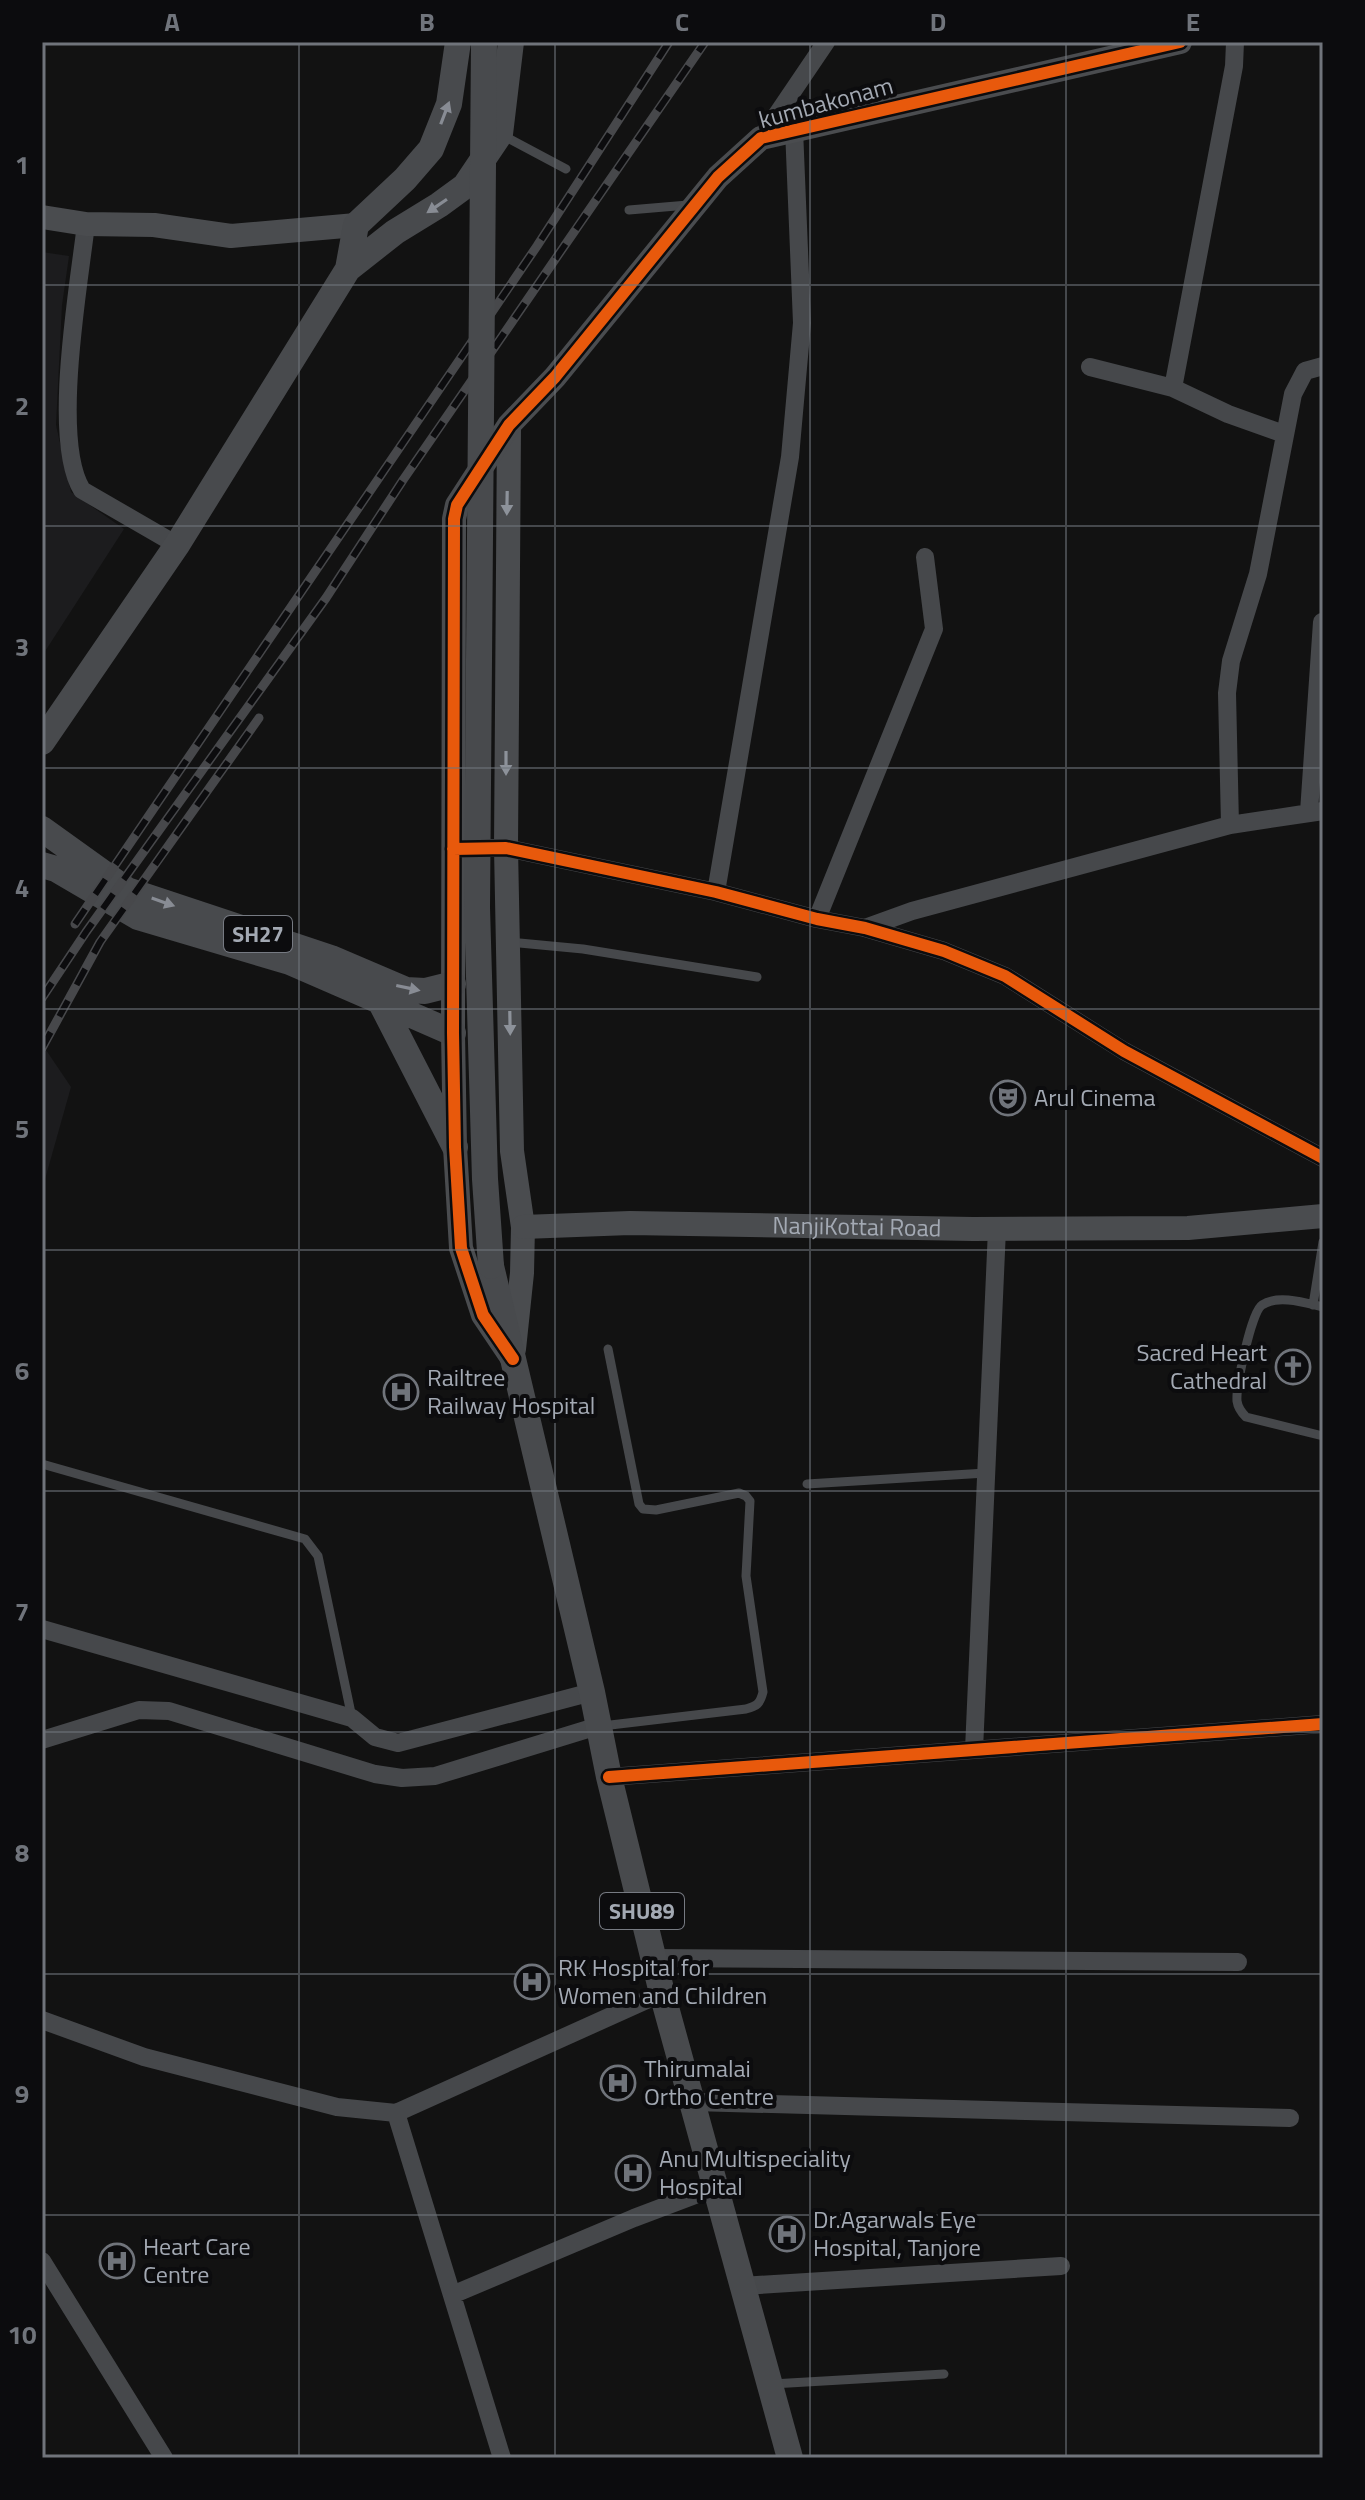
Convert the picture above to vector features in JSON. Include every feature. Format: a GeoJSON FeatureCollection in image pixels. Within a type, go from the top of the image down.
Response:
{"type":"FeatureCollection","features":[{"type":"Feature","properties":{"kind":"main road"},"geometry":{"type":"LineString","coordinates":[[348,269],[356,225],[405,179],[431,149],[449,104],[458,42]]}},
{"type":"Feature","properties":{"kind":"main road","name":"SHU89"},"geometry":{"type":"LineString","coordinates":[[484,42],[477,908],[485,1179],[491,1266],[662,1993],[790,2458]]}},
{"type":"Feature","properties":{"kind":"main road"},"geometry":{"type":"LineString","coordinates":[[44,743],[177,545],[348,269],[395,232],[465,186],[500,134],[511,42]]}},
{"type":"Feature","properties":{"kind":"main road","name":"SH27"},"geometry":{"type":"LineString","coordinates":[[42,829],[127,890],[331,958],[406,990],[425,991],[453,984]]}},
{"type":"Feature","properties":{"kind":"main road","name":"SH27"},"geometry":{"type":"LineString","coordinates":[[42,865],[56,869],[138,917],[290,962],[453,1033]]}},
{"type":"Feature","properties":{"kind":"main road"},"geometry":{"type":"LineString","coordinates":[[381,1003],[455,1147]]}},
{"type":"Feature","properties":{"kind":"street"},"geometry":{"type":"LineString","coordinates":[[761,138],[826,42]]}},
{"type":"Feature","properties":{"kind":"street","name":"kumbakonam"},"geometry":{"type":"LineString","coordinates":[[513,1359],[483,1315],[461,1248],[453,1033],[454,519],[457,505],[509,425],[555,377],[718,177],[761,138],[1122,48],[1180,42]]}},
{"type":"Feature","properties":{"kind":"street"},"geometry":{"type":"LineString","coordinates":[[1173,388],[1234,66],[1235,42]]}},
{"type":"Feature","properties":{"kind":"street"},"geometry":{"type":"LineString","coordinates":[[716,892],[790,457],[802,323],[794,129]]}},
{"type":"Feature","properties":{"kind":"street"},"geometry":{"type":"LineString","coordinates":[[42,217],[86,224],[154,225],[231,236],[356,225]]}},
{"type":"Feature","properties":{"kind":"street"},"geometry":{"type":"LineString","coordinates":[[86,224],[74,308],[67,415],[76,481],[82,490],[177,545]]}},
{"type":"Feature","properties":{"kind":"street"},"geometry":{"type":"LineString","coordinates":[[1230,825],[1227,693],[1231,661],[1258,574],[1293,394],[1305,371],[1323,366]]}},
{"type":"Feature","properties":{"kind":"street"},"geometry":{"type":"LineString","coordinates":[[1090,367],[1173,388],[1228,414],[1284,434]]}},
{"type":"Feature","properties":{"kind":"street"},"geometry":{"type":"LineString","coordinates":[[509,425],[506,848],[512,1151],[523,1227],[522,1273],[513,1359]]}},
{"type":"Feature","properties":{"kind":"street"},"geometry":{"type":"LineString","coordinates":[[817,919],[934,629],[925,557]]}},
{"type":"Feature","properties":{"kind":"street"},"geometry":{"type":"LineString","coordinates":[[865,928],[912,911],[1230,825],[1316,811],[1322,622]]}},
{"type":"Feature","properties":{"kind":"street"},"geometry":{"type":"LineString","coordinates":[[453,849],[506,848],[716,892],[817,919],[865,928],[944,951],[1005,976],[1124,1051],[1323,1158]]}},
{"type":"Feature","properties":{"kind":"street","name":"NanjiKottai Road"},"geometry":{"type":"LineString","coordinates":[[523,1227],[630,1223],[997,1229],[1188,1228],[1323,1216]]}},
{"type":"Feature","properties":{"kind":"street"},"geometry":{"type":"LineString","coordinates":[[974,1750],[997,1229]]}},
{"type":"Feature","properties":{"kind":"street"},"geometry":{"type":"LineString","coordinates":[[42,1629],[352,1718],[375,1737],[398,1743],[592,1692]]}},
{"type":"Feature","properties":{"kind":"street"},"geometry":{"type":"LineString","coordinates":[[42,1740],[139,1710],[169,1711],[375,1774],[402,1778],[435,1776],[598,1726]]}},
{"type":"Feature","properties":{"kind":"street"},"geometry":{"type":"LineString","coordinates":[[609,1777],[1323,1724]]}},
{"type":"Feature","properties":{"kind":"street"},"geometry":{"type":"LineString","coordinates":[[654,1958],[1238,1962]]}},
{"type":"Feature","properties":{"kind":"street"},"geometry":{"type":"LineString","coordinates":[[42,2020],[144,2057],[337,2107],[396,2113],[662,1993]]}},
{"type":"Feature","properties":{"kind":"street"},"geometry":{"type":"LineString","coordinates":[[693,2102],[1290,2118]]}},
{"type":"Feature","properties":{"kind":"street"},"geometry":{"type":"LineString","coordinates":[[396,2113],[502,2458]]}},
{"type":"Feature","properties":{"kind":"street"},"geometry":{"type":"LineString","coordinates":[[452,2295],[716,2187]]}},
{"type":"Feature","properties":{"kind":"street"},"geometry":{"type":"LineString","coordinates":[[42,2261],[164,2458]]}},
{"type":"Feature","properties":{"kind":"street"},"geometry":{"type":"LineString","coordinates":[[742,2286],[1061,2266]]}},
{"type":"Feature","properties":{"kind":"lane"},"geometry":{"type":"LineString","coordinates":[[500,134],[566,169]]}},
{"type":"Feature","properties":{"kind":"lane"},"geometry":{"type":"LineString","coordinates":[[629,210],[636,212],[696,205]]}},
{"type":"Feature","properties":{"kind":"lane"},"geometry":{"type":"LineString","coordinates":[[509,942],[583,949],[757,977]]}},
{"type":"Feature","properties":{"kind":"lane"},"geometry":{"type":"LineString","coordinates":[[1323,1242],[1318,1306],[1283,1300],[1258,1307],[1237,1396],[1241,1412],[1246,1417],[1323,1436]]}},
{"type":"Feature","properties":{"kind":"lane"},"geometry":{"type":"LineString","coordinates":[[598,1726],[746,1709],[755,1707],[761,1701],[763,1692],[746,1576],[750,1501],[739,1493],[656,1510],[643,1509],[639,1504],[608,1349]]}},
{"type":"Feature","properties":{"kind":"lane"},"geometry":{"type":"LineString","coordinates":[[42,1464],[305,1539],[318,1556],[352,1718]]}},
{"type":"Feature","properties":{"kind":"lane"},"geometry":{"type":"LineString","coordinates":[[807,1484],[986,1473]]}},
{"type":"Feature","properties":{"kind":"lane"},"geometry":{"type":"LineString","coordinates":[[769,2384],[944,2374]]}},
{"type":"Feature","properties":{"kind":"shaded area"},"geometry":{"type":"Polygon","coordinates":[[[42,252],[69,256],[62,305],[56,425],[71,492],[124,529],[42,656],[42,252]]]}},
{"type":"Feature","properties":{"kind":"shaded area"},"geometry":{"type":"Polygon","coordinates":[[[42,1050],[46,1050],[71,1087],[42,1190],[42,1050]]]}},
{"type":"Feature","properties":{"kind":"railway"},"geometry":{"type":"LineString","coordinates":[[75,924],[537,246],[669,42]]}},
{"type":"Feature","properties":{"kind":"railway"},"geometry":{"type":"LineString","coordinates":[[42,998],[326,598],[403,480],[705,42]]}},
{"type":"Feature","properties":{"kind":"railway"},"geometry":{"type":"LineString","coordinates":[[42,1048],[100,942],[259,718]]}},
{"type":"Feature","properties":{"kind":"cycle path"},"geometry":{"type":"LineString","coordinates":[[513,1359],[483,1315],[461,1248],[453,1033],[454,519],[457,505],[509,425],[555,377],[718,177],[761,138],[1180,42]]}},
{"type":"Feature","properties":{"kind":"cycle path"},"geometry":{"type":"LineString","coordinates":[[453,849],[506,848],[716,892],[817,919],[865,928],[944,951],[1005,976],[1124,1051],[1323,1158]]}},
{"type":"Feature","properties":{"kind":"cycle path"},"geometry":{"type":"LineString","coordinates":[[609,1777],[1323,1724]]}},
{"type":"Feature","properties":{"kind":"place","name":"Arul Cinema"},"geometry":{"type":"Point","coordinates":[1008,1098]}},
{"type":"Feature","properties":{"kind":"place","name":"Sacred Heart Cathedral"},"geometry":{"type":"Point","coordinates":[1293,1367]}},
{"type":"Feature","properties":{"kind":"place","name":"Railtree Railway Hospital"},"geometry":{"type":"Point","coordinates":[401,1392]}},
{"type":"Feature","properties":{"kind":"place","name":"RK Hospital for Women and Children"},"geometry":{"type":"Point","coordinates":[532,1982]}},
{"type":"Feature","properties":{"kind":"place","name":"Thirumalai Ortho Centre"},"geometry":{"type":"Point","coordinates":[618,2083]}},
{"type":"Feature","properties":{"kind":"place","name":"Anu Multispeciality Hospital"},"geometry":{"type":"Point","coordinates":[633,2173]}},
{"type":"Feature","properties":{"kind":"place","name":"Dr.Agarwals Eye Hospital, Tanjore"},"geometry":{"type":"Point","coordinates":[787,2234]}},
{"type":"Feature","properties":{"kind":"place","name":"Heart Care Centre"},"geometry":{"type":"Point","coordinates":[117,2261]}}]}
